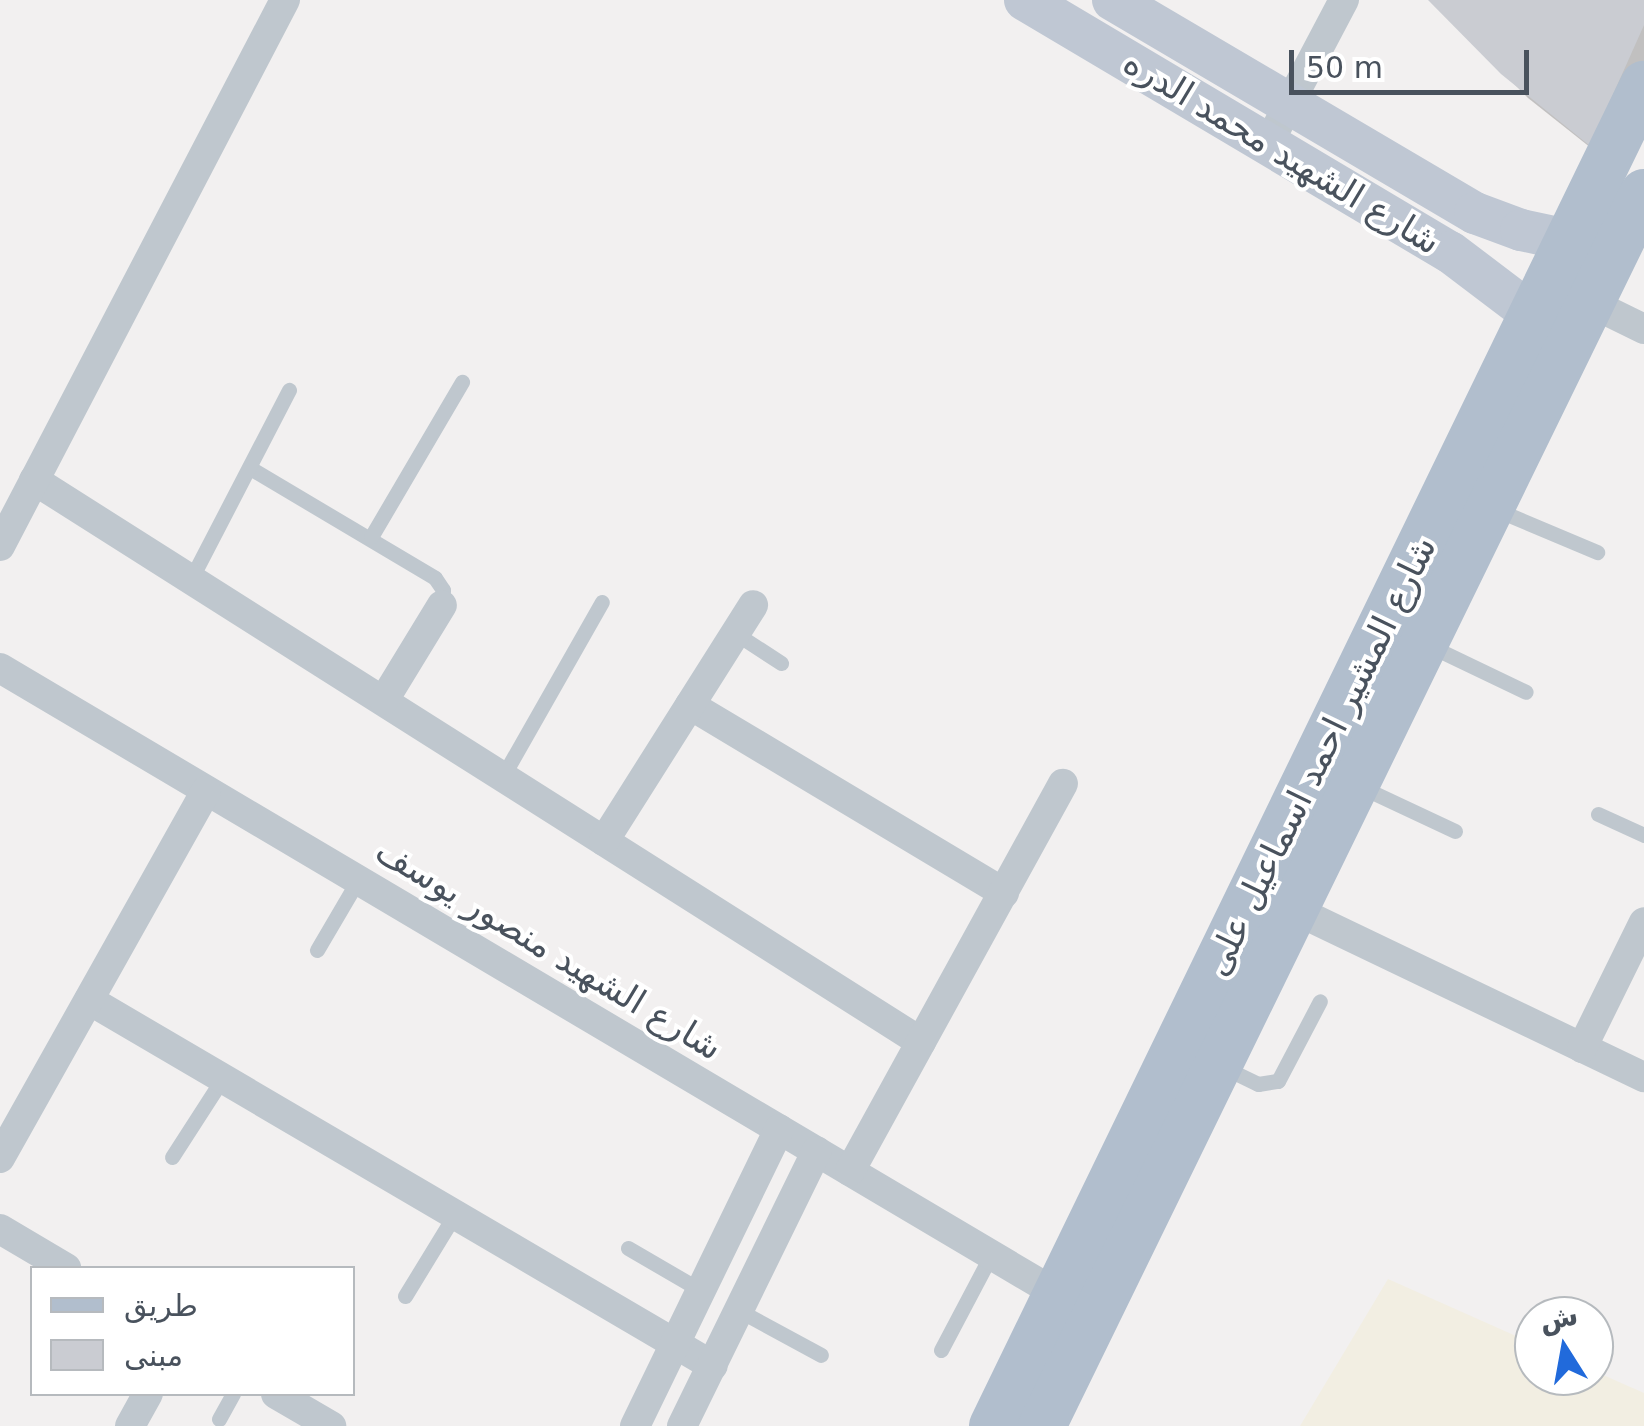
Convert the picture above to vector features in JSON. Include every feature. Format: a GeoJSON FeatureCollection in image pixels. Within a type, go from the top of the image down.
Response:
{"type":"FeatureCollection","features":[{"type":"Feature","properties":{"kind":"main road","name":"شارع الشهيد محمد الدره"},"geometry":{"type":"LineString","coordinates":[[1024,0],[1450,252],[1532,314]]}},
{"type":"Feature","properties":{"kind":"main road","name":"شارع الشهيد محمد الدره"},"geometry":{"type":"LineString","coordinates":[[1112,0],[1475,213],[1521,230],[1568,240]]}},
{"type":"Feature","properties":{"kind":"main road","name":"شارع المشير احمد اسماعيل على"},"geometry":{"type":"LineString","coordinates":[[994,1426],[1363,718],[1532,314],[1644,85]]}},
{"type":"Feature","properties":{"kind":"main road","name":"شارع المشير احمد اسماعيل على"},"geometry":{"type":"LineString","coordinates":[[1042,1426],[1355,784],[1363,718],[1424,643],[1644,193]]}},
{"type":"Feature","properties":{"kind":"street"},"geometry":{"type":"LineString","coordinates":[[0,546],[285,0]]}},
{"type":"Feature","properties":{"kind":"street"},"geometry":{"type":"LineString","coordinates":[[1268,144],[1344,0]]}},
{"type":"Feature","properties":{"kind":"street"},"geometry":{"type":"LineString","coordinates":[[1590,303],[1644,329]]}},
{"type":"Feature","properties":{"kind":"street"},"geometry":{"type":"LineString","coordinates":[[34,480],[921,1042]]}},
{"type":"Feature","properties":{"kind":"street"},"geometry":{"type":"LineString","coordinates":[[384,700],[442,605]]}},
{"type":"Feature","properties":{"kind":"street"},"geometry":{"type":"LineString","coordinates":[[604,840],[753,605]]}},
{"type":"Feature","properties":{"kind":"street","name":"شارع الشهيد منصور يوسف"},"geometry":{"type":"LineString","coordinates":[[0,668],[1059,1295]]}},
{"type":"Feature","properties":{"kind":"street"},"geometry":{"type":"LineString","coordinates":[[690,706],[1004,893]]}},
{"type":"Feature","properties":{"kind":"street"},"geometry":{"type":"LineString","coordinates":[[850,1171],[1064,784]]}},
{"type":"Feature","properties":{"kind":"street"},"geometry":{"type":"LineString","coordinates":[[0,1158],[206,791]]}},
{"type":"Feature","properties":{"kind":"street"},"geometry":{"type":"LineString","coordinates":[[1294,910],[1644,1078]]}},
{"type":"Feature","properties":{"kind":"street"},"geometry":{"type":"LineString","coordinates":[[1582,1048],[1644,922]]}},
{"type":"Feature","properties":{"kind":"street"},"geometry":{"type":"LineString","coordinates":[[89,1000],[713,1366]]}},
{"type":"Feature","properties":{"kind":"street"},"geometry":{"type":"LineString","coordinates":[[635,1426],[779,1129]]}},
{"type":"Feature","properties":{"kind":"street"},"geometry":{"type":"LineString","coordinates":[[682,1426],[817,1151]]}},
{"type":"Feature","properties":{"kind":"street"},"geometry":{"type":"LineString","coordinates":[[0,1229],[63,1266]]}},
{"type":"Feature","properties":{"kind":"street"},"geometry":{"type":"LineString","coordinates":[[130,1426],[147,1396]]}},
{"type":"Feature","properties":{"kind":"street"},"geometry":{"type":"LineString","coordinates":[[279,1396],[316,1422]]}},
{"type":"Feature","properties":{"kind":"lane"},"geometry":{"type":"LineString","coordinates":[[370,537],[462,382]]}},
{"type":"Feature","properties":{"kind":"lane"},"geometry":{"type":"LineString","coordinates":[[191,579],[289,390]]}},
{"type":"Feature","properties":{"kind":"lane"},"geometry":{"type":"LineString","coordinates":[[250,468],[436,578],[443,590],[442,605]]}},
{"type":"Feature","properties":{"kind":"lane"},"geometry":{"type":"LineString","coordinates":[[1491,507],[1597,552]]}},
{"type":"Feature","properties":{"kind":"lane"},"geometry":{"type":"LineString","coordinates":[[504,776],[602,602]]}},
{"type":"Feature","properties":{"kind":"lane"},"geometry":{"type":"LineString","coordinates":[[735,634],[781,663]]}},
{"type":"Feature","properties":{"kind":"lane"},"geometry":{"type":"LineString","coordinates":[[1424,643],[1526,692]]}},
{"type":"Feature","properties":{"kind":"lane"},"geometry":{"type":"LineString","coordinates":[[1355,784],[1455,831]]}},
{"type":"Feature","properties":{"kind":"lane"},"geometry":{"type":"LineString","coordinates":[[1598,814],[1644,835]]}},
{"type":"Feature","properties":{"kind":"lane"},"geometry":{"type":"LineString","coordinates":[[317,950],[358,880]]}},
{"type":"Feature","properties":{"kind":"lane"},"geometry":{"type":"LineString","coordinates":[[1219,1066],[1258,1084],[1278,1080],[1320,1002]]}},
{"type":"Feature","properties":{"kind":"lane"},"geometry":{"type":"LineString","coordinates":[[172,1157],[222,1078]]}},
{"type":"Feature","properties":{"kind":"lane"},"geometry":{"type":"LineString","coordinates":[[405,1296],[455,1214]]}},
{"type":"Feature","properties":{"kind":"lane"},"geometry":{"type":"LineString","coordinates":[[628,1248],[702,1291]]}},
{"type":"Feature","properties":{"kind":"lane"},"geometry":{"type":"LineString","coordinates":[[942,1350],[991,1254]]}},
{"type":"Feature","properties":{"kind":"lane"},"geometry":{"type":"LineString","coordinates":[[740,1311],[821,1355]]}},
{"type":"Feature","properties":{"kind":"lane"},"geometry":{"type":"LineString","coordinates":[[219,1419],[232,1396]]}},
{"type":"Feature","properties":{"kind":"sand"},"geometry":{"type":"Polygon","coordinates":[[[1388,1279],[1514,1335],[1514,1396],[1614,1396],[1614,1380],[1644,1393],[1644,1426],[1300,1426],[1388,1279]]]}},
{"type":"Feature","properties":{"kind":"building"},"geometry":{"type":"Polygon","coordinates":[[[1428,0],[1644,0],[1644,25],[1590,146],[1501,74],[1428,0]]]}}]}
